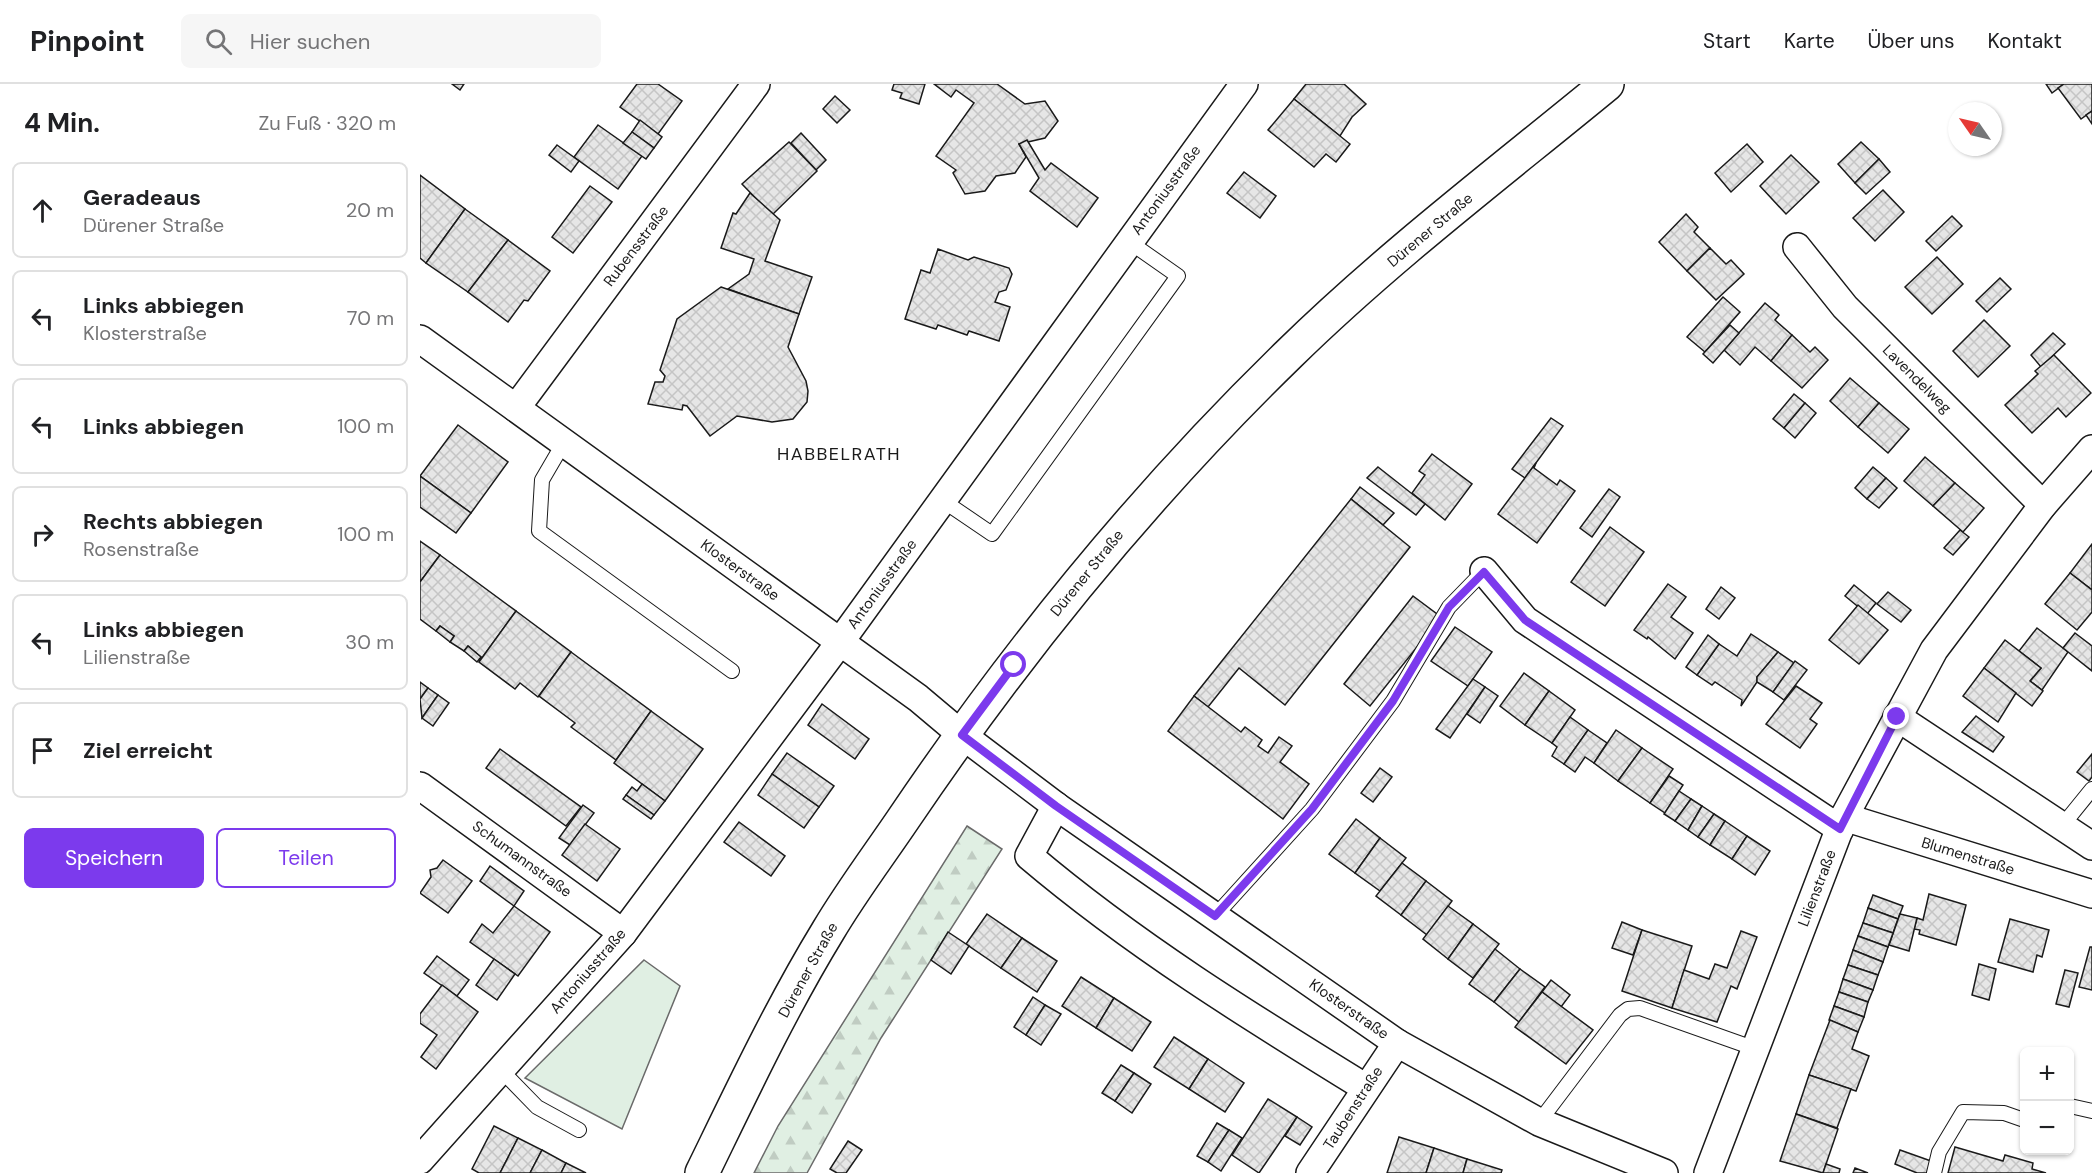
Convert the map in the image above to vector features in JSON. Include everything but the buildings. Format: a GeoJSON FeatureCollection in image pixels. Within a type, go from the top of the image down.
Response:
{"type":"FeatureCollection","features":[{"type":"Feature","properties":{"kind":"main road","name":"Dürener Straße"},"geometry":{"type":"LineString","coordinates":[[702,1173],[750,1075],[828,930],[1005,676],[1108,546],[1194,451],[1290,353],[1392,261],[1607,84]]}},
{"type":"Feature","properties":{"kind":"street","name":"Rubensstraße"},"geometry":{"type":"LineString","coordinates":[[516,408],[756,84]]}},
{"type":"Feature","properties":{"kind":"street","name":"Antoniusstraße"},"geometry":{"type":"LineString","coordinates":[[420,1160],[623,933],[840,642],[1128,241],[1244,84]]}},
{"type":"Feature","properties":{"kind":"street","name":"Lavendelweg"},"geometry":{"type":"LineString","coordinates":[[1797,247],[1845,307],[2043,505]]}},
{"type":"Feature","properties":{"kind":"street","name":"Klosterstraße"},"geometry":{"type":"LineString","coordinates":[[420,339],[918,698],[962,735],[1056,806],[1397,1043],[1539,1122],[1664,1173]]}},
{"type":"Feature","properties":{"kind":"street","name":"Lilienstraße"},"geometry":{"type":"LineString","coordinates":[[1708,1173],[1842,823],[1897,717],[1934,650],[2043,505],[2092,448]]}},
{"type":"Feature","properties":{"kind":"street","name":"Blumenstraße"},"geometry":{"type":"LineString","coordinates":[[1484,572],[1525,620],[1842,823],[2092,894]]}},
{"type":"Feature","properties":{"kind":"street"},"geometry":{"type":"LineString","coordinates":[[1897,717],[2092,846]]}},
{"type":"Feature","properties":{"kind":"street","name":"Schumannstraße"},"geometry":{"type":"LineString","coordinates":[[420,786],[623,933]]}},
{"type":"Feature","properties":{"kind":"street"},"geometry":{"type":"LineString","coordinates":[[1056,806],[1029,856],[1088,907],[1172,965],[1366,1088]]}},
{"type":"Feature","properties":{"kind":"street","name":"Taubenstraße"},"geometry":{"type":"LineString","coordinates":[[1310,1173],[1397,1043]]}},
{"type":"Feature","properties":{"kind":"lane"},"geometry":{"type":"LineString","coordinates":[[942,500],[992,534],[1165,295],[1178,276],[1128,241]]}},
{"type":"Feature","properties":{"kind":"lane"},"geometry":{"type":"LineString","coordinates":[[563,444],[542,480],[539,531],[732,671]]}},
{"type":"Feature","properties":{"kind":"lane"},"geometry":{"type":"LineString","coordinates":[[1215,916],[1312,809],[1393,701],[1449,607],[1484,572]]}},
{"type":"Feature","properties":{"kind":"lane"},"geometry":{"type":"LineString","coordinates":[[2062,826],[2092,789]]}},
{"type":"Feature","properties":{"kind":"lane"},"geometry":{"type":"LineString","coordinates":[[1539,1122],[1620,1015],[1628,1009],[1640,1008],[1756,1049]]}},
{"type":"Feature","properties":{"kind":"lane"},"geometry":{"type":"LineString","coordinates":[[501,1070],[537,1107],[579,1130]]}},
{"type":"Feature","properties":{"kind":"lane"},"geometry":{"type":"LineString","coordinates":[[2074,1107],[2092,1111]]}},
{"type":"Feature","properties":{"kind":"lane"},"geometry":{"type":"LineString","coordinates":[[1934,1173],[1939,1152],[1963,1112],[2004,1113],[2020,1118]]}},
{"type":"Feature","properties":{"kind":"green space"},"geometry":{"type":"Polygon","coordinates":[[[967,826],[1002,849],[881,1038],[807,1173],[754,1173],[778,1126],[967,826]]]}},
{"type":"Feature","properties":{"kind":"green space"},"geometry":{"type":"Polygon","coordinates":[[[644,960],[680,986],[622,1129],[525,1078],[644,960]]]}},
{"type":"Feature","properties":{"kind":"district","name":"HABBELRATH"},"geometry":{"type":"Point","coordinates":[839,454]}},
{"type":"Feature","properties":{"kind":"route"},"geometry":{"type":"LineString","coordinates":[[1014,665],[962,735],[1056,806],[1215,916],[1312,809],[1393,701],[1449,607],[1484,572],[1525,620],[1840,829],[1844,817],[1897,717]]}}]}
